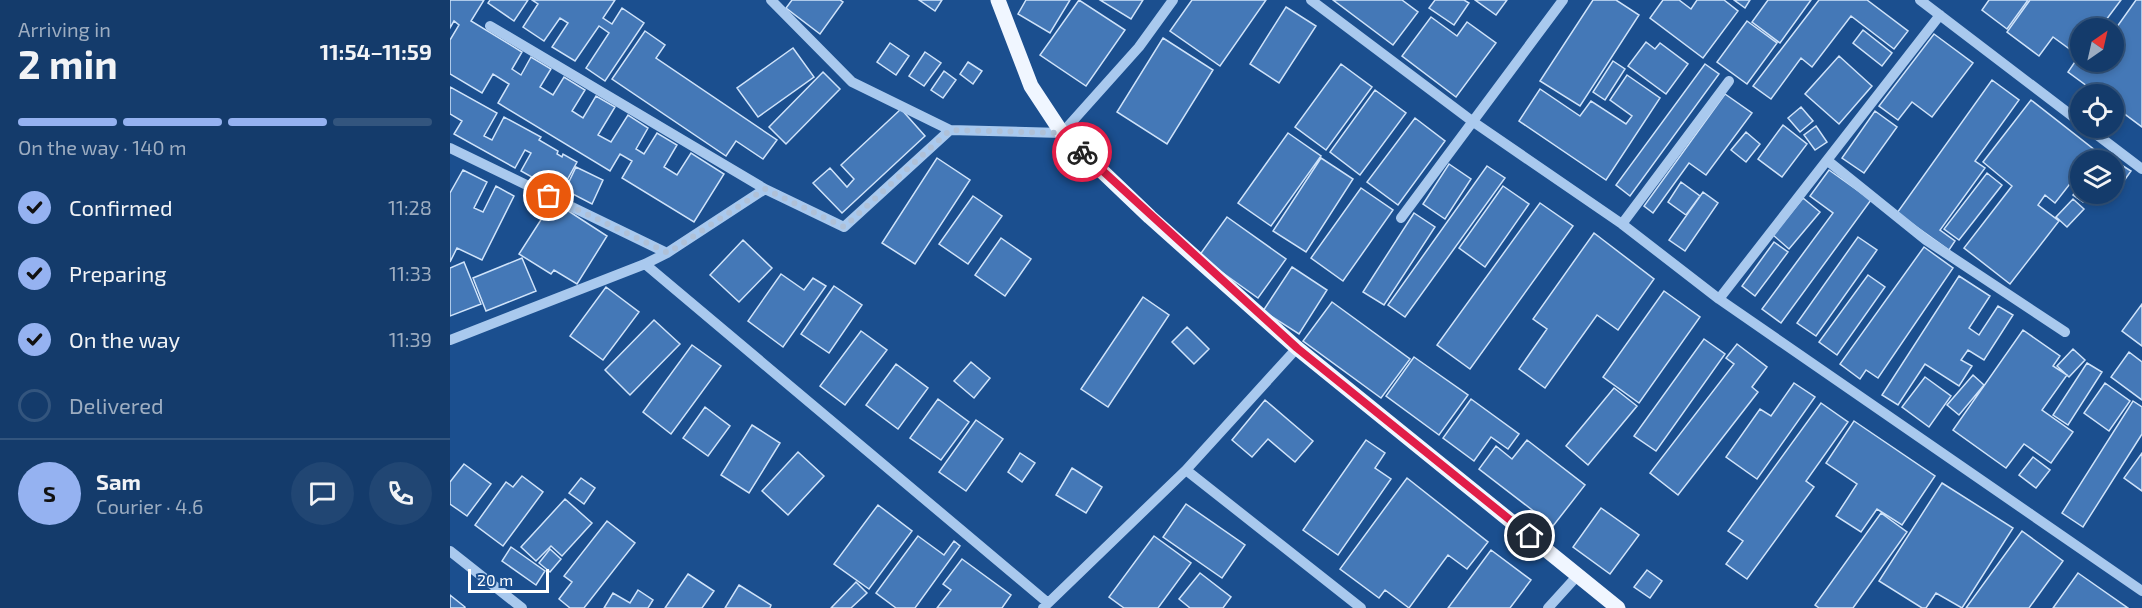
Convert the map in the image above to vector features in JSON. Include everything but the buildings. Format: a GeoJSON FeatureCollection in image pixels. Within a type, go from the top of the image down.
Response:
{"type":"FeatureCollection","features":[{"type":"Feature","properties":{"kind":"main road"},"geometry":{"type":"LineString","coordinates":[[998,0],[1031,86],[1062,133],[1150,217],[1297,348],[1618,608]]}},
{"type":"Feature","properties":{"kind":"street"},"geometry":{"type":"LineString","coordinates":[[771,0],[852,82],[950,130],[1062,133],[1139,47],[1173,0]]}},
{"type":"Feature","properties":{"kind":"street"},"geometry":{"type":"LineString","coordinates":[[1311,0],[1472,121],[1622,224],[1719,299],[2142,591]]}},
{"type":"Feature","properties":{"kind":"street"},"geometry":{"type":"LineString","coordinates":[[1401,218],[1563,0]]}},
{"type":"Feature","properties":{"kind":"street"},"geometry":{"type":"LineString","coordinates":[[1920,0],[2070,114]]}},
{"type":"Feature","properties":{"kind":"street"},"geometry":{"type":"LineString","coordinates":[[1719,299],[1940,15]]}},
{"type":"Feature","properties":{"kind":"street"},"geometry":{"type":"LineString","coordinates":[[489,26],[765,189],[844,227],[950,130]]}},
{"type":"Feature","properties":{"kind":"street"},"geometry":{"type":"LineString","coordinates":[[1622,224],[1729,81]]}},
{"type":"Feature","properties":{"kind":"street"},"geometry":{"type":"LineString","coordinates":[[2101,138],[2142,169]]}},
{"type":"Feature","properties":{"kind":"street"},"geometry":{"type":"LineString","coordinates":[[450,148],[668,253]]}},
{"type":"Feature","properties":{"kind":"street"},"geometry":{"type":"LineString","coordinates":[[1828,161],[1926,240],[2065,332]]}},
{"type":"Feature","properties":{"kind":"street"},"geometry":{"type":"LineString","coordinates":[[450,340],[668,253],[765,189]]}},
{"type":"Feature","properties":{"kind":"street"},"geometry":{"type":"LineString","coordinates":[[645,264],[1045,605],[1186,470],[1297,348]]}},
{"type":"Feature","properties":{"kind":"street"},"geometry":{"type":"LineString","coordinates":[[1186,470],[1361,608]]}},
{"type":"Feature","properties":{"kind":"street"},"geometry":{"type":"LineString","coordinates":[[450,550],[522,608]]}},
{"type":"Feature","properties":{"kind":"street"},"geometry":{"type":"LineString","coordinates":[[1548,608],[1578,575]]}},
{"type":"Feature","properties":{"kind":"way so far"},"geometry":{"type":"LineString","coordinates":[[549,196],[668,253],[765,189],[844,227],[950,130],[1062,133],[1082,152]]}},
{"type":"Feature","properties":{"kind":"route"},"geometry":{"type":"LineString","coordinates":[[1082,152],[1150,217],[1297,348],[1530,536]]}}]}
